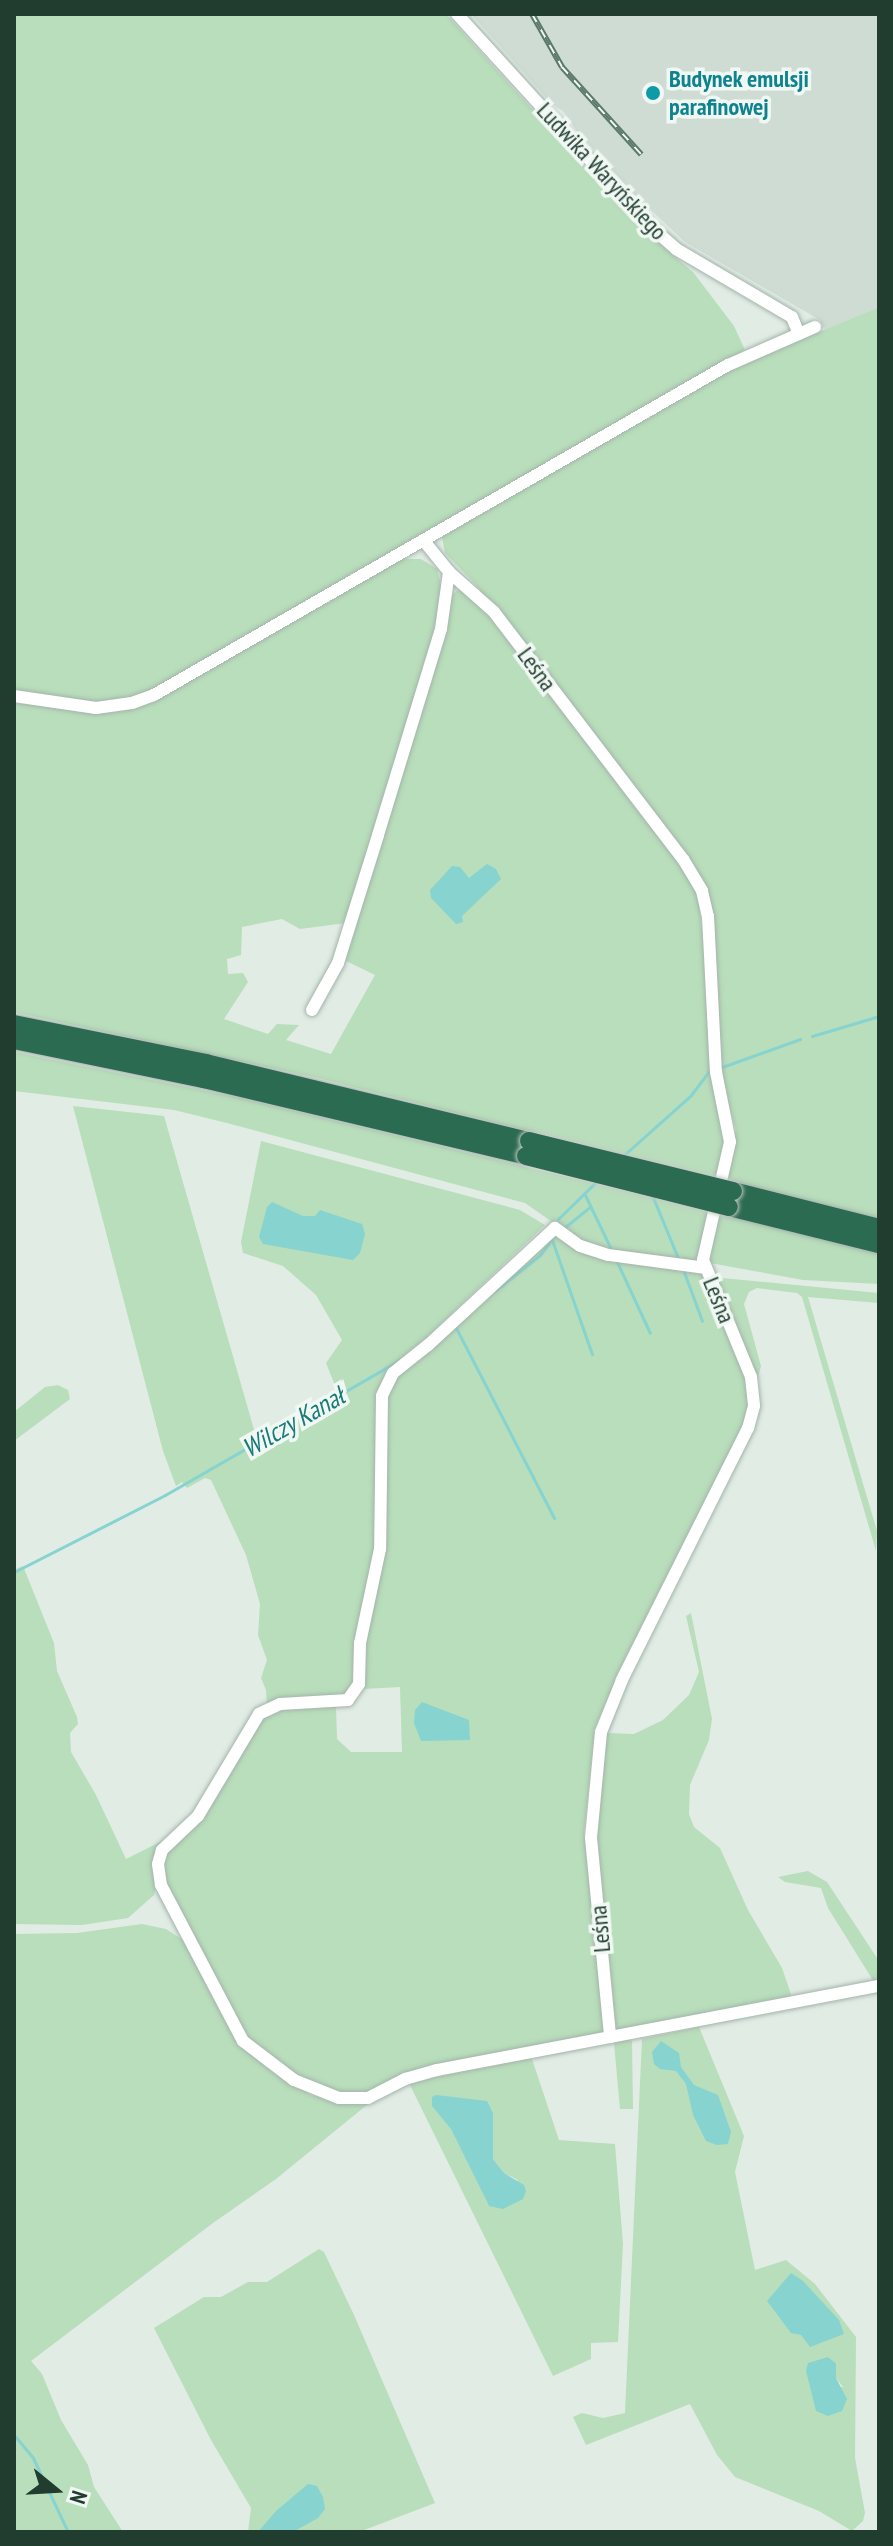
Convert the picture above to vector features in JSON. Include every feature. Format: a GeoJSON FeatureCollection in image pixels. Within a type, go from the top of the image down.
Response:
{"type":"FeatureCollection","features":[{"type":"Feature","properties":{"kind":"highway"},"geometry":{"type":"LineString","coordinates":[[14,1018],[47,1038]]}},
{"type":"Feature","properties":{"kind":"highway"},"geometry":{"type":"LineString","coordinates":[[14,1024],[47,1038],[206,1063],[528,1149],[731,1199],[879,1228]]}},
{"type":"Feature","properties":{"kind":"highway"},"geometry":{"type":"LineString","coordinates":[[14,1042],[47,1038]]}},
{"type":"Feature","properties":{"kind":"highway"},"geometry":{"type":"LineString","coordinates":[[731,1199],[879,1244]]}},
{"type":"Feature","properties":{"kind":"street","name":"Ludwika Waryńskiego"},"geometry":{"type":"LineString","coordinates":[[457,14],[651,227],[686,255],[792,317],[799,334]]}},
{"type":"Feature","properties":{"kind":"street"},"geometry":{"type":"LineString","coordinates":[[14,696],[96,708],[141,700],[728,365],[815,327]]}},
{"type":"Feature","properties":{"kind":"street","name":"Leśna"},"geometry":{"type":"LineString","coordinates":[[424,541],[449,572],[494,612],[683,859],[702,891],[710,940],[716,1072],[730,1142],[704,1253],[706,1268],[751,1377],[754,1406],[748,1428],[622,1680],[601,1732],[591,1838],[610,2037]]}},
{"type":"Feature","properties":{"kind":"street"},"geometry":{"type":"LineString","coordinates":[[312,1010],[338,963],[441,629],[449,572]]}},
{"type":"Feature","properties":{"kind":"street"},"geometry":{"type":"LineString","coordinates":[[706,1268],[608,1255],[580,1246],[555,1228],[428,1345],[393,1373],[382,1396],[380,1549],[362,1631],[359,1684],[354,1695],[338,1703],[280,1704],[263,1710],[198,1816],[166,1843],[158,1864],[164,1892],[243,2041],[276,2069],[317,2092],[339,2098],[368,2098],[421,2074],[879,1986]]}},
{"type":"Feature","properties":{"kind":"shaded area"},"geometry":{"type":"Polygon","coordinates":[[[471,14],[879,14],[879,307],[825,330],[820,320],[685,242],[635,195],[563,111],[552,104],[471,14]]]}},
{"type":"Feature","properties":{"kind":"green space"},"geometry":{"type":"Polygon","coordinates":[[[14,14],[446,14],[638,226],[693,272],[734,326],[745,350],[151,692],[122,700],[86,703],[14,692],[14,14]]]}},
{"type":"Feature","properties":{"kind":"green space"},"geometry":{"type":"Polygon","coordinates":[[[879,307],[879,1218],[726,1180],[736,1130],[722,1081],[711,908],[527,649],[475,584],[445,553],[442,537],[731,369],[879,307]]]}},
{"type":"Feature","properties":{"kind":"green space"},"geometry":{"type":"Polygon","coordinates":[[[400,559],[421,559],[437,569],[444,597],[439,624],[346,923],[300,929],[282,919],[242,927],[241,955],[227,959],[228,974],[243,973],[248,982],[224,1019],[268,1034],[277,1024],[299,1025],[286,1040],[331,1054],[375,975],[342,959],[453,594],[459,589],[494,617],[682,864],[698,896],[726,1135],[719,1179],[318,1078],[14,1012],[14,701],[132,708],[400,559]]]}},
{"type":"Feature","properties":{"kind":"green space"},"geometry":{"type":"Polygon","coordinates":[[[14,1052],[235,1097],[712,1212],[700,1255],[691,1263],[620,1253],[578,1240],[525,1203],[227,1123],[174,1110],[14,1091],[14,1052]]]}},
{"type":"Feature","properties":{"kind":"green space"},"geometry":{"type":"Polygon","coordinates":[[[73,1106],[164,1116],[257,1440],[338,1393],[326,1363],[342,1340],[316,1295],[283,1266],[243,1253],[241,1242],[261,1141],[520,1210],[545,1225],[387,1375],[378,1529],[354,1684],[344,1696],[267,1705],[261,1678],[267,1660],[258,1635],[260,1604],[246,1555],[211,1480],[205,1478],[187,1488],[182,1482],[176,1486],[163,1451],[73,1106]]]}},
{"type":"Feature","properties":{"kind":"green space"},"geometry":{"type":"Polygon","coordinates":[[[718,1213],[879,1253],[879,1284],[803,1280],[710,1263],[707,1259],[718,1213]]]}},
{"type":"Feature","properties":{"kind":"green space"},"geometry":{"type":"Polygon","coordinates":[[[553,1237],[701,1273],[749,1387],[748,1418],[619,1672],[595,1728],[584,1832],[604,2033],[411,2073],[360,2095],[316,2089],[251,2044],[163,1878],[164,1855],[259,1720],[270,1710],[336,1706],[337,1739],[351,1752],[402,1752],[400,1687],[364,1689],[363,1655],[377,1589],[386,1397],[394,1377],[553,1237]]]}},
{"type":"Feature","properties":{"kind":"green space"},"geometry":{"type":"Polygon","coordinates":[[[722,1278],[879,1293],[879,1303],[808,1297],[877,1531],[876,1551],[802,1297],[797,1293],[757,1288],[749,1292],[744,1304],[761,1366],[757,1381],[719,1285],[722,1278]]]}},
{"type":"Feature","properties":{"kind":"green space"},"geometry":{"type":"Polygon","coordinates":[[[58,1385],[68,1390],[70,1399],[14,1441],[14,1412],[45,1387],[58,1385]]]}},
{"type":"Feature","properties":{"kind":"green space"},"geometry":{"type":"Polygon","coordinates":[[[23,1566],[54,1643],[57,1671],[77,1717],[78,1724],[70,1733],[71,1752],[96,1795],[126,1859],[168,1838],[154,1895],[128,1918],[82,1925],[14,1924],[14,1570],[23,1566]]]}},
{"type":"Feature","properties":{"kind":"green space"},"geometry":{"type":"Polygon","coordinates":[[[691,1613],[712,1719],[709,1740],[690,1785],[689,1814],[694,1827],[720,1848],[748,1910],[782,1968],[793,2000],[623,2031],[617,2029],[615,2020],[596,1825],[606,1733],[634,1734],[663,1720],[689,1695],[699,1672],[686,1616],[691,1613]]]}},
{"type":"Feature","properties":{"kind":"green space"},"geometry":{"type":"Polygon","coordinates":[[[808,1871],[827,1882],[879,1961],[879,1982],[874,1982],[828,1908],[821,1888],[785,1882],[778,1877],[808,1871]]]}},
{"type":"Feature","properties":{"kind":"green space"},"geometry":{"type":"Polygon","coordinates":[[[142,1924],[166,1929],[183,1940],[240,2043],[266,2067],[311,2095],[330,2100],[373,2100],[276,2179],[31,2361],[42,2374],[61,2420],[88,2465],[94,2487],[123,2532],[14,2532],[14,1934],[77,1933],[142,1924]]]}},
{"type":"Feature","properties":{"kind":"green space"},"geometry":{"type":"Polygon","coordinates":[[[699,2027],[744,2136],[735,2172],[755,2270],[786,2260],[815,2284],[856,2337],[855,2458],[865,2513],[863,2521],[852,2531],[819,2511],[735,2477],[717,2455],[690,2404],[586,2445],[573,2417],[582,2413],[603,2418],[625,2413],[642,2039],[699,2027]],[[828,2357],[811,2379],[813,2387],[843,2387],[836,2378],[836,2363],[828,2357]]]}},
{"type":"Feature","properties":{"kind":"green space"},"geometry":{"type":"Polygon","coordinates":[[[628,2039],[632,2041],[633,2109],[620,2109],[614,2043],[628,2039]]]}},
{"type":"Feature","properties":{"kind":"green space"},"geometry":{"type":"Polygon","coordinates":[[[531,2056],[559,2140],[615,2144],[623,2244],[618,2342],[591,2343],[591,2359],[553,2376],[409,2083],[531,2056]],[[493,2113],[448,2122],[489,2206],[518,2180],[504,2173],[493,2159],[493,2113]]]}},
{"type":"Feature","properties":{"kind":"green space"},"geometry":{"type":"Polygon","coordinates":[[[319,2249],[324,2252],[354,2315],[435,2503],[359,2532],[248,2532],[251,2508],[211,2440],[154,2328],[204,2297],[221,2297],[248,2282],[267,2282],[319,2249]]]}},
{"type":"Feature","properties":{"kind":"water"},"geometry":{"type":"Polygon","coordinates":[[[487,864],[496,869],[501,879],[462,916],[463,922],[456,924],[431,898],[430,890],[452,866],[460,867],[469,878],[487,864]]]}},
{"type":"Feature","properties":{"kind":"water"},"geometry":{"type":"Polygon","coordinates":[[[272,1202],[303,1216],[315,1216],[320,1210],[362,1224],[365,1234],[360,1253],[353,1260],[263,1244],[259,1237],[267,1207],[272,1202]]]}},
{"type":"Feature","properties":{"kind":"water"},"geometry":{"type":"Polygon","coordinates":[[[422,1702],[469,1720],[470,1740],[421,1741],[414,1723],[415,1710],[422,1702]]]}},
{"type":"Feature","properties":{"kind":"water"},"geometry":{"type":"Polygon","coordinates":[[[661,2041],[679,2053],[681,2067],[694,2085],[718,2095],[731,2132],[728,2144],[717,2145],[706,2141],[693,2115],[686,2084],[676,2071],[660,2069],[654,2064],[652,2052],[661,2041]]]}},
{"type":"Feature","properties":{"kind":"water"},"geometry":{"type":"Polygon","coordinates":[[[432,2097],[487,2101],[493,2113],[493,2159],[504,2173],[524,2185],[526,2191],[523,2199],[503,2209],[489,2206],[451,2129],[432,2106],[432,2097]]]}},
{"type":"Feature","properties":{"kind":"water"},"geometry":{"type":"Polygon","coordinates":[[[791,2273],[803,2281],[839,2320],[844,2334],[810,2347],[801,2335],[791,2333],[767,2301],[791,2273]]]}},
{"type":"Feature","properties":{"kind":"water"},"geometry":{"type":"Polygon","coordinates":[[[828,2357],[836,2363],[836,2378],[847,2399],[842,2411],[828,2416],[816,2411],[806,2371],[808,2363],[828,2357]]]}},
{"type":"Feature","properties":{"kind":"water"},"geometry":{"type":"Polygon","coordinates":[[[308,2484],[317,2486],[323,2497],[325,2509],[318,2518],[293,2532],[258,2532],[276,2511],[308,2484]]]}},
{"type":"Feature","properties":{"kind":"waterway","name":"Wilczy Kanał"},"geometry":{"type":"LineString","coordinates":[[812,1036],[879,1016]]}},
{"type":"Feature","properties":{"kind":"waterway","name":"Wilczy Kanał"},"geometry":{"type":"LineString","coordinates":[[722,1067],[800,1039]]}},
{"type":"Feature","properties":{"kind":"waterway","name":"Wilczy Kanał"},"geometry":{"type":"LineString","coordinates":[[624,1155],[691,1095],[709,1071]]}},
{"type":"Feature","properties":{"kind":"waterway","name":"Wilczy Kanał"},"geometry":{"type":"LineString","coordinates":[[558,1219],[598,1180]]}},
{"type":"Feature","properties":{"kind":"waterway"},"geometry":{"type":"LineString","coordinates":[[585,1195],[611,1249]]}},
{"type":"Feature","properties":{"kind":"waterway"},"geometry":{"type":"LineString","coordinates":[[652,1195],[678,1258]]}},
{"type":"Feature","properties":{"kind":"waterway"},"geometry":{"type":"LineString","coordinates":[[565,1227],[590,1207]]}},
{"type":"Feature","properties":{"kind":"waterway"},"geometry":{"type":"LineString","coordinates":[[496,1290],[540,1255],[552,1239]]}},
{"type":"Feature","properties":{"kind":"waterway"},"geometry":{"type":"LineString","coordinates":[[552,1240],[592,1354]]}},
{"type":"Feature","properties":{"kind":"waterway"},"geometry":{"type":"LineString","coordinates":[[617,1262],[650,1333]]}},
{"type":"Feature","properties":{"kind":"waterway"},"geometry":{"type":"LineString","coordinates":[[684,1272],[702,1321]]}},
{"type":"Feature","properties":{"kind":"waterway"},"geometry":{"type":"LineString","coordinates":[[455,1326],[554,1518]]}},
{"type":"Feature","properties":{"kind":"waterway","name":"Wilczy Kanał"},"geometry":{"type":"LineString","coordinates":[[14,1572],[165,1495],[400,1360]]}},
{"type":"Feature","properties":{"kind":"waterway","name":"Wilczy Kanał"},"geometry":{"type":"LineString","coordinates":[[14,2435],[33,2458],[68,2532]]}},
{"type":"Feature","properties":{"kind":"railway"},"geometry":{"type":"LineString","coordinates":[[532,14],[562,67],[641,154]]}},
{"type":"Feature","properties":{"kind":"place","name":"Budynek emulsji parafinowej"},"geometry":{"type":"Point","coordinates":[653,93]}}]}
